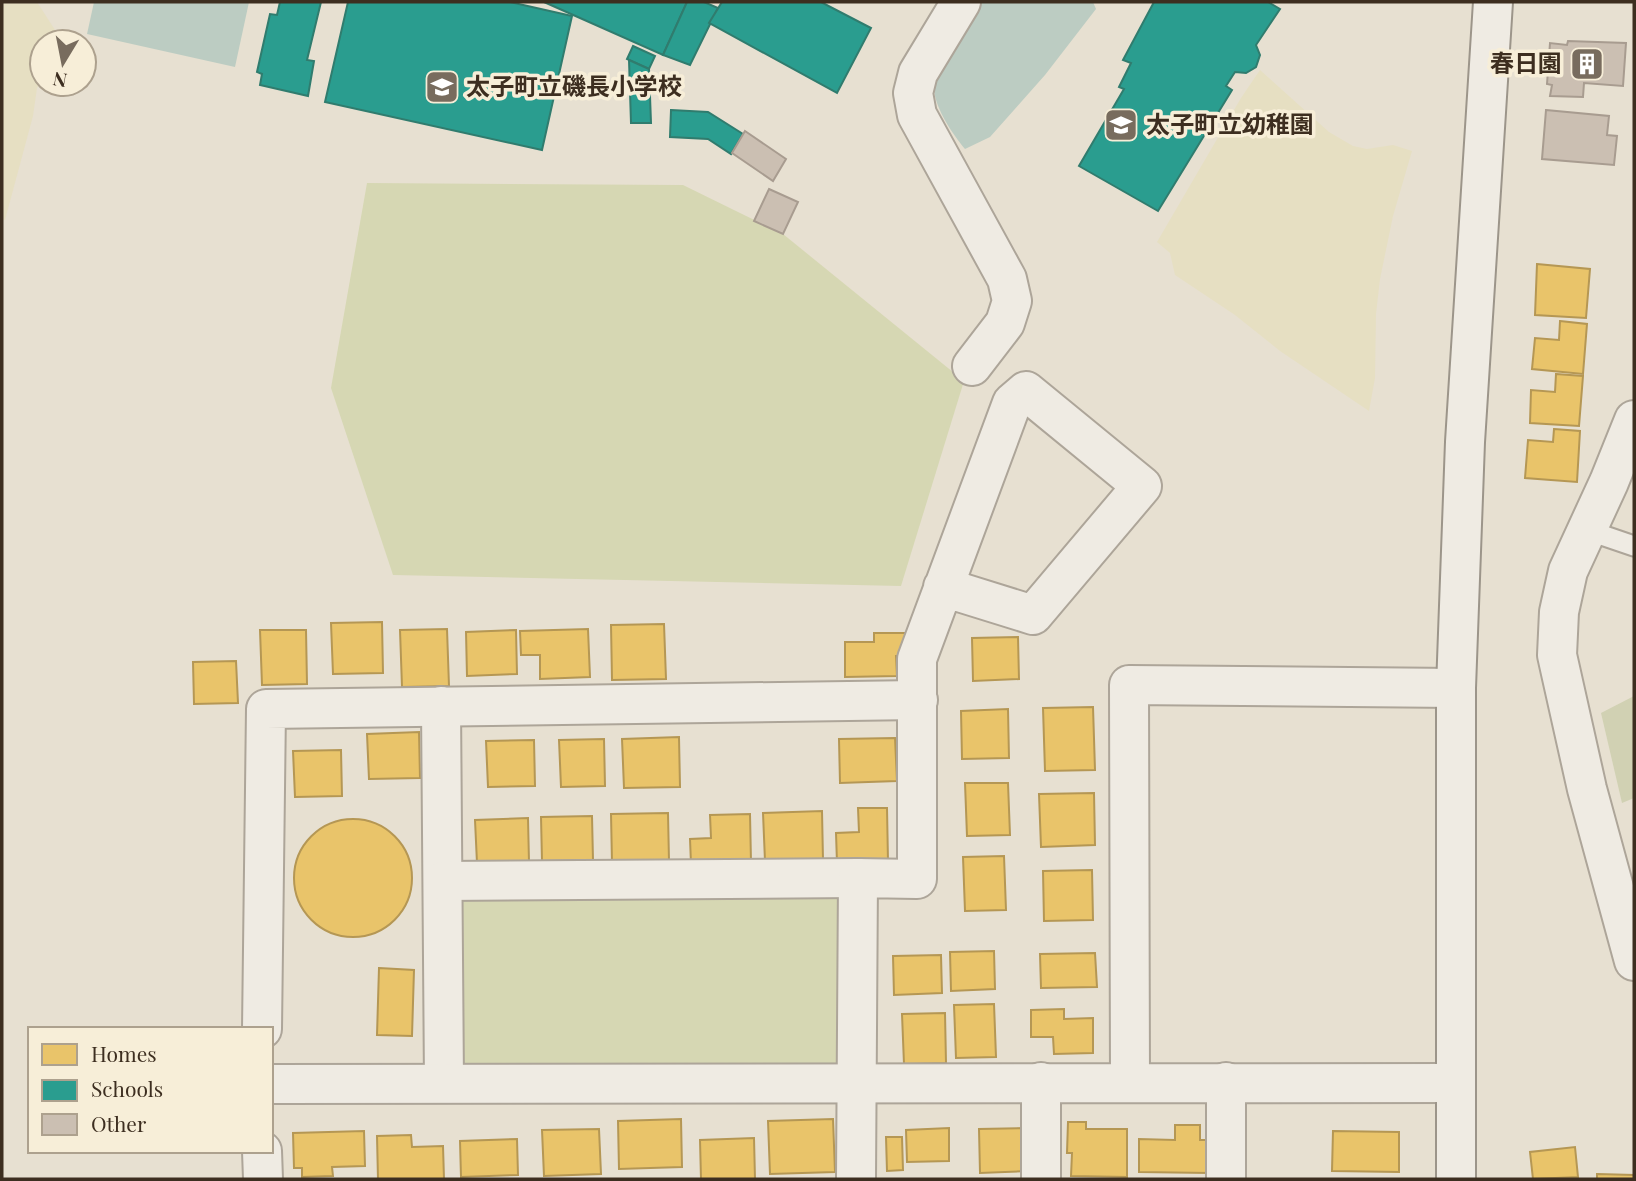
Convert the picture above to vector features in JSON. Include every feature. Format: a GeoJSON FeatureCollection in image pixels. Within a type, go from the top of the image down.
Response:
{"type":"FeatureCollection","features":[{"type":"Feature","properties":{"kind":"street"},"geometry":{"type":"LineString","coordinates":[[1456,1179],[1456,688],[1465,442],[1493,2]]}},
{"type":"Feature","properties":{"kind":"street"},"geometry":{"type":"LineString","coordinates":[[946,13],[918,73],[913,93],[917,115],[1007,279],[1012,302],[1005,323],[972,366]]}},
{"type":"Feature","properties":{"kind":"street"},"geometry":{"type":"LineString","coordinates":[[443,881],[917,879],[917,659],[943,587],[1012,403],[1026,391],[1142,486],[1033,615],[943,587]]}},
{"type":"Feature","properties":{"kind":"street"},"geometry":{"type":"LineString","coordinates":[[1634,420],[1568,571],[1559,612],[1557,655],[1587,789],[1634,961]]}},
{"type":"Feature","properties":{"kind":"street"},"geometry":{"type":"LineString","coordinates":[[1130,1082],[1129,685],[1456,688]]}},
{"type":"Feature","properties":{"kind":"street"},"geometry":{"type":"LineString","coordinates":[[262,1027],[266,709],[918,699]]}},
{"type":"Feature","properties":{"kind":"street"},"geometry":{"type":"LineString","coordinates":[[442,706],[444,1083]]}},
{"type":"Feature","properties":{"kind":"street"},"geometry":{"type":"LineString","coordinates":[[856,1179],[858,878]]}},
{"type":"Feature","properties":{"kind":"street"},"geometry":{"type":"LineString","coordinates":[[1041,1082],[1041,1179]]}},
{"type":"Feature","properties":{"kind":"street"},"geometry":{"type":"LineString","coordinates":[[1226,1082],[1227,1179]]}},
{"type":"Feature","properties":{"kind":"street"},"geometry":{"type":"LineString","coordinates":[[273,1084],[1456,1083]]}},
{"type":"Feature","properties":{"kind":"street"},"geometry":{"type":"LineString","coordinates":[[262,1153],[263,1179]]}},
{"type":"Feature","properties":{"kind":"lane"},"geometry":{"type":"LineString","coordinates":[[1587,530],[1634,546]]}},
{"type":"Feature","properties":{"kind":"shaded area"},"geometry":{"type":"Polygon","coordinates":[[[2,2],[37,2],[54,28],[28,28],[28,98],[36,98],[5,220],[2,219],[2,2]]]}},
{"type":"Feature","properties":{"kind":"shaded area"},"geometry":{"type":"Polygon","coordinates":[[[94,2],[249,2],[235,67],[98,36],[98,28],[88,28],[94,2]]]}},
{"type":"Feature","properties":{"kind":"shaded area"},"geometry":{"type":"Polygon","coordinates":[[[977,2],[1093,2],[1096,9],[1045,75],[990,137],[965,149],[942,114],[934,91],[934,82],[943,59],[977,2]]]}},
{"type":"Feature","properties":{"kind":"shaded area"},"geometry":{"type":"Polygon","coordinates":[[[1260,70],[1329,132],[1353,146],[1367,149],[1393,145],[1412,151],[1393,216],[1380,279],[1376,314],[1375,378],[1369,411],[1175,275],[1170,253],[1157,242],[1260,70]]]}},
{"type":"Feature","properties":{"kind":"green space"},"geometry":{"type":"Polygon","coordinates":[[[367,183],[683,185],[783,234],[964,381],[901,586],[393,575],[331,388],[367,183]]]}},
{"type":"Feature","properties":{"kind":"green space"},"geometry":{"type":"Polygon","coordinates":[[[1634,696],[1634,798],[1622,803],[1601,713],[1634,696]]]}},
{"type":"Feature","properties":{"kind":"green space"},"geometry":{"type":"Polygon","coordinates":[[[451,885],[837,886],[838,1063],[457,1065],[451,885]]]}},
{"type":"Feature","properties":{"kind":"building: Homes"},"geometry":{"type":"Polygon","coordinates":[[[1537,264],[1590,269],[1586,318],[1535,315],[1537,264]]]}},
{"type":"Feature","properties":{"kind":"building: Homes"},"geometry":{"type":"Polygon","coordinates":[[[1560,321],[1587,324],[1583,374],[1532,369],[1535,338],[1559,340],[1560,321]]]}},
{"type":"Feature","properties":{"kind":"building: Homes"},"geometry":{"type":"Polygon","coordinates":[[[1556,374],[1583,376],[1579,426],[1530,423],[1531,390],[1555,392],[1556,374]]]}},
{"type":"Feature","properties":{"kind":"building: Homes"},"geometry":{"type":"Polygon","coordinates":[[[1554,429],[1580,431],[1577,482],[1525,478],[1528,440],[1553,442],[1554,429]]]}},
{"type":"Feature","properties":{"kind":"building: Homes"},"geometry":{"type":"Polygon","coordinates":[[[382,622],[383,673],[333,674],[331,623],[382,622]]]}},
{"type":"Feature","properties":{"kind":"building: Homes"},"geometry":{"type":"Polygon","coordinates":[[[664,624],[666,679],[612,680],[611,625],[664,624]]]}},
{"type":"Feature","properties":{"kind":"building: Homes"},"geometry":{"type":"Polygon","coordinates":[[[447,629],[449,686],[402,687],[400,630],[447,629]]]}},
{"type":"Feature","properties":{"kind":"building: Homes"},"geometry":{"type":"Polygon","coordinates":[[[588,629],[590,677],[540,679],[540,655],[521,655],[520,631],[588,629]]]}},
{"type":"Feature","properties":{"kind":"building: Homes"},"geometry":{"type":"Polygon","coordinates":[[[260,630],[306,630],[307,684],[262,685],[260,630]]]}},
{"type":"Feature","properties":{"kind":"building: Homes"},"geometry":{"type":"Polygon","coordinates":[[[516,630],[517,674],[467,676],[466,632],[516,630]]]}},
{"type":"Feature","properties":{"kind":"building: Homes"},"geometry":{"type":"Polygon","coordinates":[[[874,633],[905,633],[906,656],[896,656],[897,676],[845,677],[845,642],[874,642],[874,633]]]}},
{"type":"Feature","properties":{"kind":"building: Homes"},"geometry":{"type":"Polygon","coordinates":[[[1018,637],[1019,679],[973,681],[972,638],[1018,637]]]}},
{"type":"Feature","properties":{"kind":"building: Homes"},"geometry":{"type":"Polygon","coordinates":[[[236,661],[238,703],[194,704],[193,662],[236,661]]]}},
{"type":"Feature","properties":{"kind":"building: Homes"},"geometry":{"type":"Polygon","coordinates":[[[1093,707],[1095,770],[1045,771],[1043,708],[1093,707]]]}},
{"type":"Feature","properties":{"kind":"building: Homes"},"geometry":{"type":"Polygon","coordinates":[[[1008,709],[1009,758],[962,759],[961,711],[1008,709]]]}},
{"type":"Feature","properties":{"kind":"building: Homes"},"geometry":{"type":"Polygon","coordinates":[[[419,732],[420,778],[369,779],[367,734],[419,732]]]}},
{"type":"Feature","properties":{"kind":"building: Homes"},"geometry":{"type":"Polygon","coordinates":[[[679,737],[680,787],[624,788],[622,739],[679,737]]]}},
{"type":"Feature","properties":{"kind":"building: Homes"},"geometry":{"type":"Polygon","coordinates":[[[895,738],[897,781],[840,783],[839,739],[895,738]]]}},
{"type":"Feature","properties":{"kind":"building: Homes"},"geometry":{"type":"Polygon","coordinates":[[[604,739],[605,786],[561,787],[559,740],[604,739]]]}},
{"type":"Feature","properties":{"kind":"building: Homes"},"geometry":{"type":"Polygon","coordinates":[[[534,740],[535,786],[488,787],[486,741],[534,740]]]}},
{"type":"Feature","properties":{"kind":"building: Homes"},"geometry":{"type":"Polygon","coordinates":[[[341,750],[342,796],[295,797],[293,751],[341,750]]]}},
{"type":"Feature","properties":{"kind":"building: Homes"},"geometry":{"type":"Polygon","coordinates":[[[965,783],[1008,783],[1010,835],[967,836],[965,783]]]}},
{"type":"Feature","properties":{"kind":"building: Homes"},"geometry":{"type":"Polygon","coordinates":[[[1094,793],[1095,845],[1041,847],[1039,794],[1094,793]]]}},
{"type":"Feature","properties":{"kind":"building: Homes"},"geometry":{"type":"Polygon","coordinates":[[[858,808],[887,808],[888,862],[837,863],[836,833],[859,832],[858,808]]]}},
{"type":"Feature","properties":{"kind":"building: Homes"},"geometry":{"type":"Polygon","coordinates":[[[822,811],[823,860],[765,861],[763,813],[822,811]]]}},
{"type":"Feature","properties":{"kind":"building: Homes"},"geometry":{"type":"Polygon","coordinates":[[[668,813],[669,861],[612,863],[611,814],[668,813]]]}},
{"type":"Feature","properties":{"kind":"building: Homes"},"geometry":{"type":"Polygon","coordinates":[[[750,814],[751,862],[691,864],[690,839],[711,838],[710,815],[750,814]]]}},
{"type":"Feature","properties":{"kind":"building: Homes"},"geometry":{"type":"Polygon","coordinates":[[[592,816],[593,860],[542,861],[541,817],[592,816]]]}},
{"type":"Feature","properties":{"kind":"building: Homes"},"geometry":{"type":"Polygon","coordinates":[[[528,818],[529,862],[477,863],[475,820],[528,818]]]}},
{"type":"Feature","properties":{"kind":"building: Homes"},"geometry":{"type":"Polygon","coordinates":[[[353,819],[376,823],[395,836],[408,855],[412,878],[408,901],[395,920],[376,933],[353,937],[330,933],[311,920],[298,901],[294,878],[298,855],[311,836],[330,823],[353,819]]]}},
{"type":"Feature","properties":{"kind":"building: Homes"},"geometry":{"type":"Polygon","coordinates":[[[1004,856],[1006,910],[965,911],[963,857],[1004,856]]]}},
{"type":"Feature","properties":{"kind":"building: Homes"},"geometry":{"type":"Polygon","coordinates":[[[1092,870],[1093,920],[1044,921],[1043,871],[1092,870]]]}},
{"type":"Feature","properties":{"kind":"building: Homes"},"geometry":{"type":"Polygon","coordinates":[[[994,951],[995,989],[951,991],[950,952],[994,951]]]}},
{"type":"Feature","properties":{"kind":"building: Homes"},"geometry":{"type":"Polygon","coordinates":[[[1095,953],[1097,987],[1041,988],[1040,954],[1095,953]]]}},
{"type":"Feature","properties":{"kind":"building: Homes"},"geometry":{"type":"Polygon","coordinates":[[[941,955],[942,993],[894,995],[893,956],[941,955]]]}},
{"type":"Feature","properties":{"kind":"building: Homes"},"geometry":{"type":"Polygon","coordinates":[[[379,968],[414,970],[412,1036],[377,1035],[379,968]]]}},
{"type":"Feature","properties":{"kind":"building: Homes"},"geometry":{"type":"Polygon","coordinates":[[[994,1004],[996,1057],[956,1058],[954,1005],[994,1004]]]}},
{"type":"Feature","properties":{"kind":"building: Homes"},"geometry":{"type":"Polygon","coordinates":[[[1064,1009],[1064,1019],[1093,1018],[1093,1053],[1054,1054],[1053,1037],[1031,1037],[1031,1010],[1064,1009]]]}},
{"type":"Feature","properties":{"kind":"building: Homes"},"geometry":{"type":"Polygon","coordinates":[[[945,1013],[946,1063],[904,1064],[902,1014],[945,1013]]]}},
{"type":"Feature","properties":{"kind":"building: Homes"},"geometry":{"type":"Polygon","coordinates":[[[681,1119],[682,1167],[619,1169],[618,1121],[681,1119]]]}},
{"type":"Feature","properties":{"kind":"building: Homes"},"geometry":{"type":"Polygon","coordinates":[[[833,1119],[835,1172],[770,1174],[768,1121],[833,1119]]]}},
{"type":"Feature","properties":{"kind":"building: Homes"},"geometry":{"type":"Polygon","coordinates":[[[1068,1122],[1086,1122],[1086,1129],[1127,1129],[1127,1177],[1071,1176],[1072,1153],[1067,1153],[1068,1122]]]}},
{"type":"Feature","properties":{"kind":"building: Homes"},"geometry":{"type":"Polygon","coordinates":[[[1175,1125],[1200,1125],[1200,1140],[1209,1140],[1209,1173],[1139,1172],[1139,1139],[1175,1140],[1175,1125]]]}},
{"type":"Feature","properties":{"kind":"building: Homes"},"geometry":{"type":"Polygon","coordinates":[[[949,1128],[949,1161],[907,1162],[906,1130],[949,1128]]]}},
{"type":"Feature","properties":{"kind":"building: Homes"},"geometry":{"type":"Polygon","coordinates":[[[1026,1128],[1027,1171],[980,1173],[979,1129],[1026,1128]]]}},
{"type":"Feature","properties":{"kind":"building: Homes"},"geometry":{"type":"Polygon","coordinates":[[[599,1129],[601,1174],[544,1176],[542,1130],[599,1129]]]}},
{"type":"Feature","properties":{"kind":"building: Homes"},"geometry":{"type":"Polygon","coordinates":[[[364,1131],[365,1166],[332,1167],[333,1176],[302,1177],[302,1168],[294,1168],[293,1133],[364,1131]]]}},
{"type":"Feature","properties":{"kind":"building: Homes"},"geometry":{"type":"Polygon","coordinates":[[[1333,1131],[1399,1132],[1399,1172],[1332,1171],[1333,1131]]]}},
{"type":"Feature","properties":{"kind":"building: Homes"},"geometry":{"type":"Polygon","coordinates":[[[411,1135],[412,1147],[443,1146],[444,1179],[378,1179],[377,1136],[411,1135]]]}},
{"type":"Feature","properties":{"kind":"building: Homes"},"geometry":{"type":"Polygon","coordinates":[[[886,1137],[902,1137],[903,1170],[887,1171],[886,1137]]]}},
{"type":"Feature","properties":{"kind":"building: Homes"},"geometry":{"type":"Polygon","coordinates":[[[754,1138],[755,1179],[701,1179],[700,1140],[754,1138]]]}},
{"type":"Feature","properties":{"kind":"building: Homes"},"geometry":{"type":"Polygon","coordinates":[[[517,1139],[518,1175],[461,1177],[460,1141],[517,1139]]]}},
{"type":"Feature","properties":{"kind":"building: Homes"},"geometry":{"type":"Polygon","coordinates":[[[1575,1147],[1578,1177],[1533,1179],[1530,1152],[1575,1147]]]}},
{"type":"Feature","properties":{"kind":"building: Homes"},"geometry":{"type":"Polygon","coordinates":[[[1597,1174],[1634,1175],[1634,1179],[1597,1179],[1597,1174]]]}},
{"type":"Feature","properties":{"kind":"building: Schools"},"geometry":{"type":"Polygon","coordinates":[[[280,2],[321,2],[307,60],[314,61],[308,96],[260,85],[262,74],[257,72],[270,14],[277,15],[280,2]]]}},
{"type":"Feature","properties":{"kind":"building: Schools"},"geometry":{"type":"Polygon","coordinates":[[[348,2],[510,2],[572,16],[542,150],[325,102],[348,2]]]}},
{"type":"Feature","properties":{"kind":"building: Schools"},"geometry":{"type":"Polygon","coordinates":[[[544,2],[687,2],[663,55],[544,2]]]}},
{"type":"Feature","properties":{"kind":"building: Schools"},"geometry":{"type":"Polygon","coordinates":[[[687,2],[704,2],[718,8],[690,65],[663,55],[687,2]]]}},
{"type":"Feature","properties":{"kind":"building: Schools"},"geometry":{"type":"Polygon","coordinates":[[[722,2],[821,2],[871,28],[837,93],[709,23],[722,2]]]}},
{"type":"Feature","properties":{"kind":"building: Schools"},"geometry":{"type":"Polygon","coordinates":[[[1154,2],[1268,2],[1280,9],[1256,45],[1260,55],[1256,67],[1246,73],[1235,72],[1226,86],[1232,90],[1158,211],[1079,166],[1124,89],[1119,87],[1131,63],[1123,60],[1154,2]]]}},
{"type":"Feature","properties":{"kind":"building: Schools"},"geometry":{"type":"Polygon","coordinates":[[[633,46],[655,56],[649,69],[627,59],[633,46]]]}},
{"type":"Feature","properties":{"kind":"building: Schools"},"geometry":{"type":"Polygon","coordinates":[[[629,60],[649,69],[651,123],[631,123],[629,60]]]}},
{"type":"Feature","properties":{"kind":"building: Schools"},"geometry":{"type":"Polygon","coordinates":[[[671,110],[708,112],[743,134],[731,154],[708,139],[670,137],[671,110]]]}},
{"type":"Feature","properties":{"kind":"building: Other","name":"春日園"},"geometry":{"type":"Polygon","coordinates":[[[1568,41],[1626,43],[1623,86],[1584,83],[1583,97],[1550,96],[1552,85],[1547,84],[1550,43],[1567,45],[1568,41]]]}},
{"type":"Feature","properties":{"kind":"building: Other"},"geometry":{"type":"Polygon","coordinates":[[[1546,110],[1609,116],[1607,135],[1617,136],[1614,165],[1542,159],[1546,110]]]}},
{"type":"Feature","properties":{"kind":"building: Other"},"geometry":{"type":"Polygon","coordinates":[[[745,131],[786,159],[773,181],[732,153],[745,131]]]}},
{"type":"Feature","properties":{"kind":"building: Other"},"geometry":{"type":"Polygon","coordinates":[[[769,189],[798,202],[783,234],[754,221],[769,189]]]}},
{"type":"Feature","properties":{"kind":"place","name":"春日園"},"geometry":{"type":"Point","coordinates":[1587,64]}},
{"type":"Feature","properties":{"kind":"place","name":"太子町立磯長小学校"},"geometry":{"type":"Point","coordinates":[442,87]}},
{"type":"Feature","properties":{"kind":"place","name":"太子町立幼稚園"},"geometry":{"type":"Point","coordinates":[1121,125]}}]}
